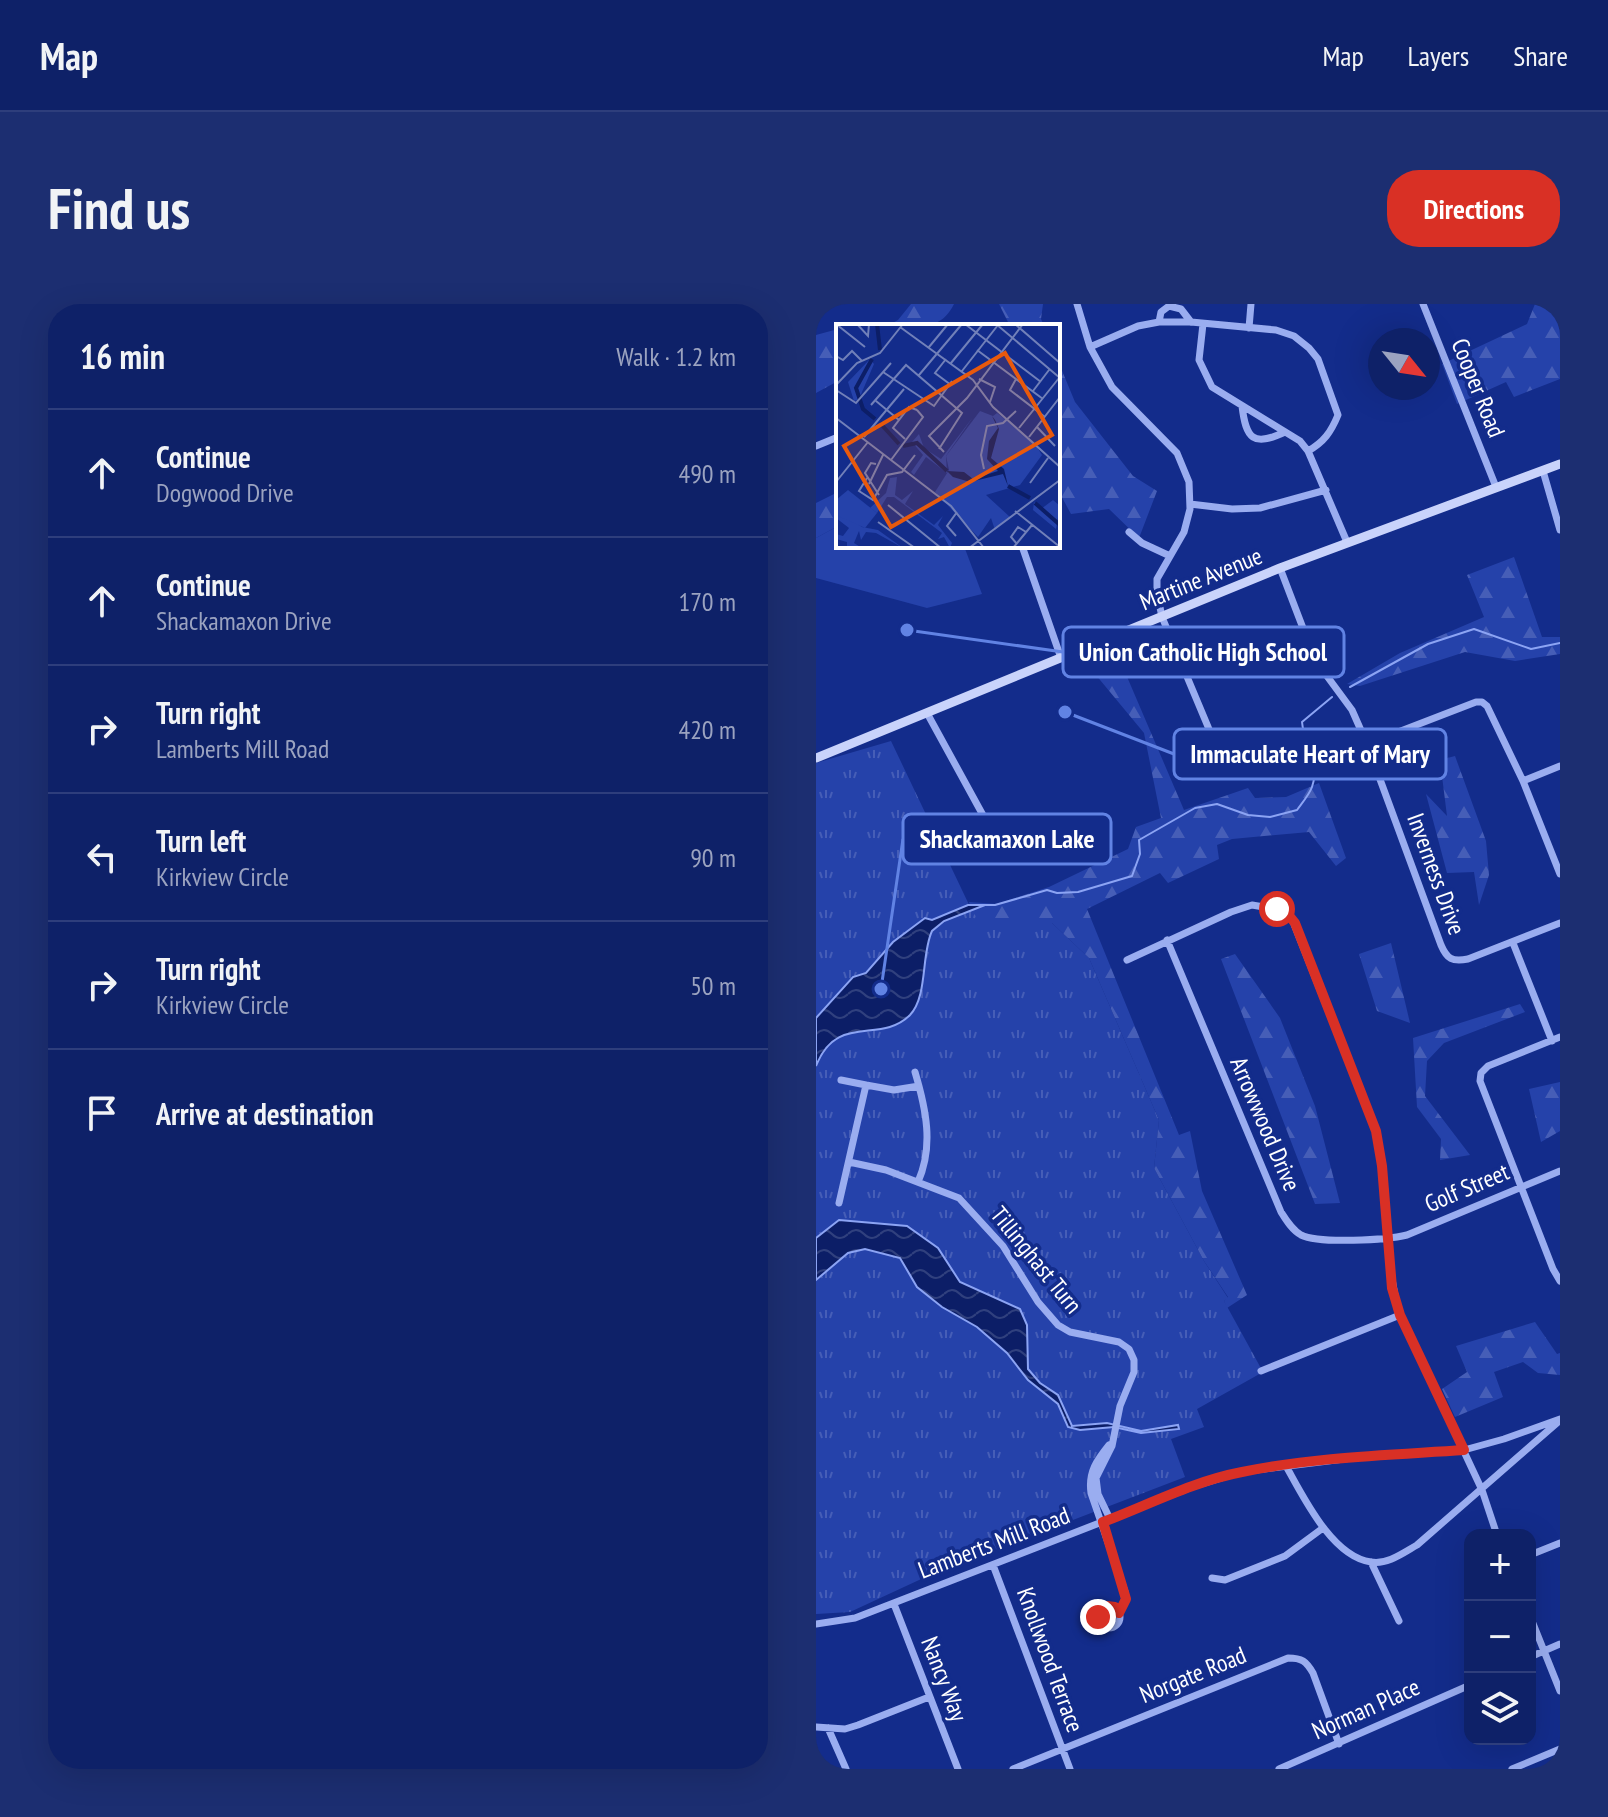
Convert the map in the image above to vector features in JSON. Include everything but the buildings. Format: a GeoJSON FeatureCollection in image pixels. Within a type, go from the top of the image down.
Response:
{"type":"FeatureCollection","features":[{"type":"Feature","properties":{"kind":"main road","name":"Martine Avenue"},"geometry":{"type":"LineString","coordinates":[[816,758],[1280,568],[1560,464]]}},
{"type":"Feature","properties":{"kind":"street"},"geometry":{"type":"LineString","coordinates":[[1077,304],[1090,347],[1112,387],[1177,453],[1189,482],[1190,504],[1184,532],[1157,579],[1162,616],[1219,753]]}},
{"type":"Feature","properties":{"kind":"street"},"geometry":{"type":"LineString","coordinates":[[1249,328],[1251,304]]}},
{"type":"Feature","properties":{"kind":"street","name":"Cooper Road"},"geometry":{"type":"LineString","coordinates":[[1423,304],[1496,487]]}},
{"type":"Feature","properties":{"kind":"street"},"geometry":{"type":"LineString","coordinates":[[1159,322],[1161,312],[1169,306],[1181,309],[1191,322]]}},
{"type":"Feature","properties":{"kind":"street"},"geometry":{"type":"LineString","coordinates":[[1090,347],[1138,326],[1159,322],[1276,330],[1294,336],[1318,359],[1338,415],[1332,430],[1321,444],[1308,451]]}},
{"type":"Feature","properties":{"kind":"street"},"geometry":{"type":"LineString","coordinates":[[1203,324],[1199,360],[1212,387],[1300,441],[1308,451],[1347,542]]}},
{"type":"Feature","properties":{"kind":"street"},"geometry":{"type":"LineString","coordinates":[[1242,406],[1245,425],[1253,437],[1269,439],[1285,432]]}},
{"type":"Feature","properties":{"kind":"street"},"geometry":{"type":"LineString","coordinates":[[816,446],[836,438]]}},
{"type":"Feature","properties":{"kind":"street"},"geometry":{"type":"LineString","coordinates":[[1543,471],[1560,530]]}},
{"type":"Feature","properties":{"kind":"street"},"geometry":{"type":"LineString","coordinates":[[1190,504],[1232,509],[1260,508],[1326,490]]}},
{"type":"Feature","properties":{"kind":"street"},"geometry":{"type":"LineString","coordinates":[[1129,532],[1142,543],[1170,556]]}},
{"type":"Feature","properties":{"kind":"street"},"geometry":{"type":"LineString","coordinates":[[1023,548],[1061,658]]}},
{"type":"Feature","properties":{"kind":"street","name":"Inverness Drive"},"geometry":{"type":"LineString","coordinates":[[1280,568],[1321,668],[1352,710],[1367,744],[1448,958],[1453,961],[1468,959],[1513,943]]}},
{"type":"Feature","properties":{"kind":"street"},"geometry":{"type":"LineString","coordinates":[[1367,744],[1482,702],[1487,706],[1523,781],[1560,874]]}},
{"type":"Feature","properties":{"kind":"street"},"geometry":{"type":"LineString","coordinates":[[927,713],[994,840]]}},
{"type":"Feature","properties":{"kind":"street"},"geometry":{"type":"LineString","coordinates":[[1523,781],[1560,766]]}},
{"type":"Feature","properties":{"kind":"street"},"geometry":{"type":"LineString","coordinates":[[1127,960],[1252,905],[1282,910],[1292,919],[1376,1131],[1392,1288],[1400,1315],[1482,1490],[1495,1529]]}},
{"type":"Feature","properties":{"kind":"street"},"geometry":{"type":"LineString","coordinates":[[1560,923],[1513,943],[1556,1039],[1488,1066],[1480,1076],[1520,1187],[1560,1281]]}},
{"type":"Feature","properties":{"kind":"street","name":"Arrowwood Drive"},"geometry":{"type":"LineString","coordinates":[[1167,940],[1286,1221],[1298,1234],[1307,1237],[1389,1239]]}},
{"type":"Feature","properties":{"kind":"street"},"geometry":{"type":"LineString","coordinates":[[915,1072],[928,1141],[918,1182]]}},
{"type":"Feature","properties":{"kind":"street"},"geometry":{"type":"LineString","coordinates":[[841,1080],[894,1090],[919,1086]]}},
{"type":"Feature","properties":{"kind":"street"},"geometry":{"type":"LineString","coordinates":[[839,1203],[866,1085]]}},
{"type":"Feature","properties":{"kind":"street","name":"Tillinghast Turn"},"geometry":{"type":"LineString","coordinates":[[849,1162],[886,1170],[963,1201],[1009,1254],[1038,1302],[1058,1325],[1070,1332],[1119,1342],[1129,1349],[1134,1360],[1134,1372],[1120,1406],[1114,1440],[1093,1467],[1090,1479],[1091,1493],[1106,1521],[1125,1592],[1126,1599],[1119,1613]]}},
{"type":"Feature","properties":{"kind":"street","name":"Golf Street"},"geometry":{"type":"LineString","coordinates":[[1389,1239],[1407,1235],[1560,1171]]}},
{"type":"Feature","properties":{"kind":"street"},"geometry":{"type":"LineString","coordinates":[[1261,1371],[1400,1315]]}},
{"type":"Feature","properties":{"kind":"street"},"geometry":{"type":"LineString","coordinates":[[1371,1562],[1394,1559],[1417,1545],[1560,1420]]}},
{"type":"Feature","properties":{"kind":"street","name":"Lamberts Mill Road"},"geometry":{"type":"LineString","coordinates":[[816,1624],[855,1618],[1192,1487],[1241,1472],[1352,1458],[1464,1450],[1560,1420]]}},
{"type":"Feature","properties":{"kind":"street"},"geometry":{"type":"LineString","coordinates":[[1286,1466],[1323,1528],[1339,1544],[1371,1562],[1399,1621]]}},
{"type":"Feature","properties":{"kind":"street"},"geometry":{"type":"LineString","coordinates":[[1212,1578],[1225,1580],[1285,1556],[1323,1528]]}},
{"type":"Feature","properties":{"kind":"street"},"geometry":{"type":"LineString","coordinates":[[1536,1553],[1560,1543]]}},
{"type":"Feature","properties":{"kind":"street","name":"Knollwood Terrace"},"geometry":{"type":"LineString","coordinates":[[993,1565],[1070,1769]]}},
{"type":"Feature","properties":{"kind":"street","name":"Nancy Way"},"geometry":{"type":"LineString","coordinates":[[894,1604],[958,1769]]}},
{"type":"Feature","properties":{"kind":"street"},"geometry":{"type":"LineString","coordinates":[[1536,1631],[1560,1691]]}},
{"type":"Feature","properties":{"kind":"street"},"geometry":{"type":"LineString","coordinates":[[1536,1654],[1560,1644]]}},
{"type":"Feature","properties":{"kind":"street","name":"Norgate Road"},"geometry":{"type":"LineString","coordinates":[[1013,1769],[1288,1658],[1300,1658],[1313,1673],[1339,1744]]}},
{"type":"Feature","properties":{"kind":"street","name":"Norman Place"},"geometry":{"type":"LineString","coordinates":[[1279,1769],[1464,1688]]}},
{"type":"Feature","properties":{"kind":"street"},"geometry":{"type":"LineString","coordinates":[[816,1727],[845,1729],[929,1697]]}},
{"type":"Feature","properties":{"kind":"street"},"geometry":{"type":"LineString","coordinates":[[828,1728],[846,1769]]}},
{"type":"Feature","properties":{"kind":"street"},"geometry":{"type":"LineString","coordinates":[[1512,1769],[1560,1749]]}},
{"type":"Feature","properties":{"kind":"green space"},"geometry":{"type":"Polygon","coordinates":[[[911,304],[954,304],[942,320],[934,324],[891,324],[911,304]]]}},
{"type":"Feature","properties":{"kind":"green space"},"geometry":{"type":"Polygon","coordinates":[[[999,304],[1043,304],[1043,324],[1009,324],[999,304]]]}},
{"type":"Feature","properties":{"kind":"green space"},"geometry":{"type":"Polygon","coordinates":[[[1535,304],[1560,304],[1560,379],[1514,397],[1506,382],[1457,404],[1442,364],[1527,324],[1535,304]]]}},
{"type":"Feature","properties":{"kind":"green space"},"geometry":{"type":"Polygon","coordinates":[[[836,330],[836,382],[816,393],[816,335],[836,330]]]}},
{"type":"Feature","properties":{"kind":"green space"},"geometry":{"type":"Polygon","coordinates":[[[1060,366],[1075,402],[1133,476],[1157,491],[1139,538],[1109,509],[1071,514],[1060,494],[1060,366]]]}},
{"type":"Feature","properties":{"kind":"green space"},"geometry":{"type":"Polygon","coordinates":[[[836,493],[836,527],[816,538],[816,503],[836,493]]]}},
{"type":"Feature","properties":{"kind":"green space"},"geometry":{"type":"Polygon","coordinates":[[[836,527],[836,548],[965,548],[982,594],[927,608],[816,578],[816,538],[836,527]]]}},
{"type":"Feature","properties":{"kind":"green space"},"geometry":{"type":"Polygon","coordinates":[[[1514,557],[1542,637],[1560,637],[1560,654],[1515,661],[1465,652],[1360,686],[1347,684],[1400,653],[1484,617],[1467,575],[1514,557]]]}},
{"type":"Feature","properties":{"kind":"green space"},"geometry":{"type":"Polygon","coordinates":[[[1116,651],[1184,810],[1248,788],[1255,798],[1286,797],[1319,783],[1346,858],[1336,866],[1309,832],[1232,839],[1217,845],[1219,859],[1168,883],[1160,873],[1087,909],[1179,1135],[1190,1131],[1202,1191],[1247,1295],[1227,1308],[1224,1301],[1228,1297],[1204,1261],[1154,1168],[1159,1120],[1089,958],[1052,923],[983,926],[969,902],[997,904],[1049,887],[1128,849],[1136,827],[1161,818],[1144,733],[1086,663],[1116,651]]]}},
{"type":"Feature","properties":{"kind":"green space"},"geometry":{"type":"Polygon","coordinates":[[[891,741],[972,911],[1052,923],[1089,958],[1159,1120],[1154,1168],[1204,1261],[1228,1298],[1224,1301],[1263,1372],[1197,1409],[1204,1427],[1171,1439],[1185,1477],[932,1574],[850,1612],[816,1614],[816,763],[891,741]]]}},
{"type":"Feature","properties":{"kind":"green space"},"geometry":{"type":"Polygon","coordinates":[[[1455,756],[1486,841],[1489,875],[1479,905],[1474,872],[1447,873],[1426,794],[1447,816],[1440,760],[1455,756]]]}},
{"type":"Feature","properties":{"kind":"green space"},"geometry":{"type":"Polygon","coordinates":[[[1391,943],[1410,1023],[1377,1011],[1359,954],[1391,943]]]}},
{"type":"Feature","properties":{"kind":"green space"},"geometry":{"type":"Polygon","coordinates":[[[1235,954],[1280,1018],[1315,1106],[1340,1203],[1315,1204],[1221,959],[1235,954]]]}},
{"type":"Feature","properties":{"kind":"green space"},"geometry":{"type":"Polygon","coordinates":[[[1520,1004],[1525,1012],[1444,1043],[1427,1061],[1425,1096],[1470,1155],[1440,1160],[1441,1139],[1417,1107],[1413,1038],[1520,1004]]]}},
{"type":"Feature","properties":{"kind":"green space"},"geometry":{"type":"Polygon","coordinates":[[[1560,1082],[1560,1131],[1541,1142],[1529,1089],[1560,1082]]]}},
{"type":"Feature","properties":{"kind":"green space"},"geometry":{"type":"Polygon","coordinates":[[[1535,1322],[1557,1354],[1560,1353],[1560,1375],[1538,1373],[1523,1362],[1494,1372],[1503,1397],[1455,1417],[1442,1389],[1467,1372],[1456,1346],[1535,1322]]]}},
{"type":"Feature","properties":{"kind":"water"},"geometry":{"type":"Polygon","coordinates":[[[968,905],[985,905],[944,921],[932,931],[922,986],[916,1007],[910,1015],[886,1028],[835,1039],[816,1066],[816,1018],[853,977],[866,973],[893,942],[925,918],[932,920],[968,905]]]}},
{"type":"Feature","properties":{"kind":"water"},"geometry":{"type":"Polygon","coordinates":[[[839,1220],[907,1226],[938,1248],[960,1282],[1020,1309],[1027,1325],[1028,1369],[1040,1383],[1058,1395],[1072,1426],[1107,1423],[1141,1431],[1178,1425],[1179,1429],[1141,1433],[1114,1427],[1080,1430],[1068,1427],[1058,1404],[1028,1380],[1007,1353],[977,1327],[942,1307],[917,1287],[900,1258],[865,1249],[848,1253],[816,1280],[816,1238],[839,1220]]]}},
{"type":"Feature","properties":{"kind":"waterway"},"geometry":{"type":"LineString","coordinates":[[1350,687],[1428,644],[1474,629],[1531,649],[1560,643]]}},
{"type":"Feature","properties":{"kind":"waterway"},"geometry":{"type":"LineString","coordinates":[[985,905],[1047,890],[1078,892],[1132,876],[1140,854],[1139,840],[1195,808],[1217,804],[1248,815],[1270,817],[1297,810],[1314,779],[1302,722],[1332,697]]}},
{"type":"Feature","properties":{"kind":"place","name":"Union Catholic High School"},"geometry":{"type":"Point","coordinates":[907,630]}},
{"type":"Feature","properties":{"kind":"place","name":"Immaculate Heart of Mary"},"geometry":{"type":"Point","coordinates":[1065,712]}},
{"type":"Feature","properties":{"kind":"place","name":"Shackamaxon Lake"},"geometry":{"type":"Point","coordinates":[881,989]}},
{"type":"Feature","properties":{"kind":"route"},"geometry":{"type":"LineString","coordinates":[[1098,1617],[1101,1609],[1107,1606],[1115,1607],[1119,1613],[1126,1599],[1103,1522],[1192,1487],[1241,1472],[1352,1458],[1464,1450],[1404,1328],[1392,1288],[1380,1148],[1371,1115],[1295,923],[1287,913],[1277,909]]}}]}
